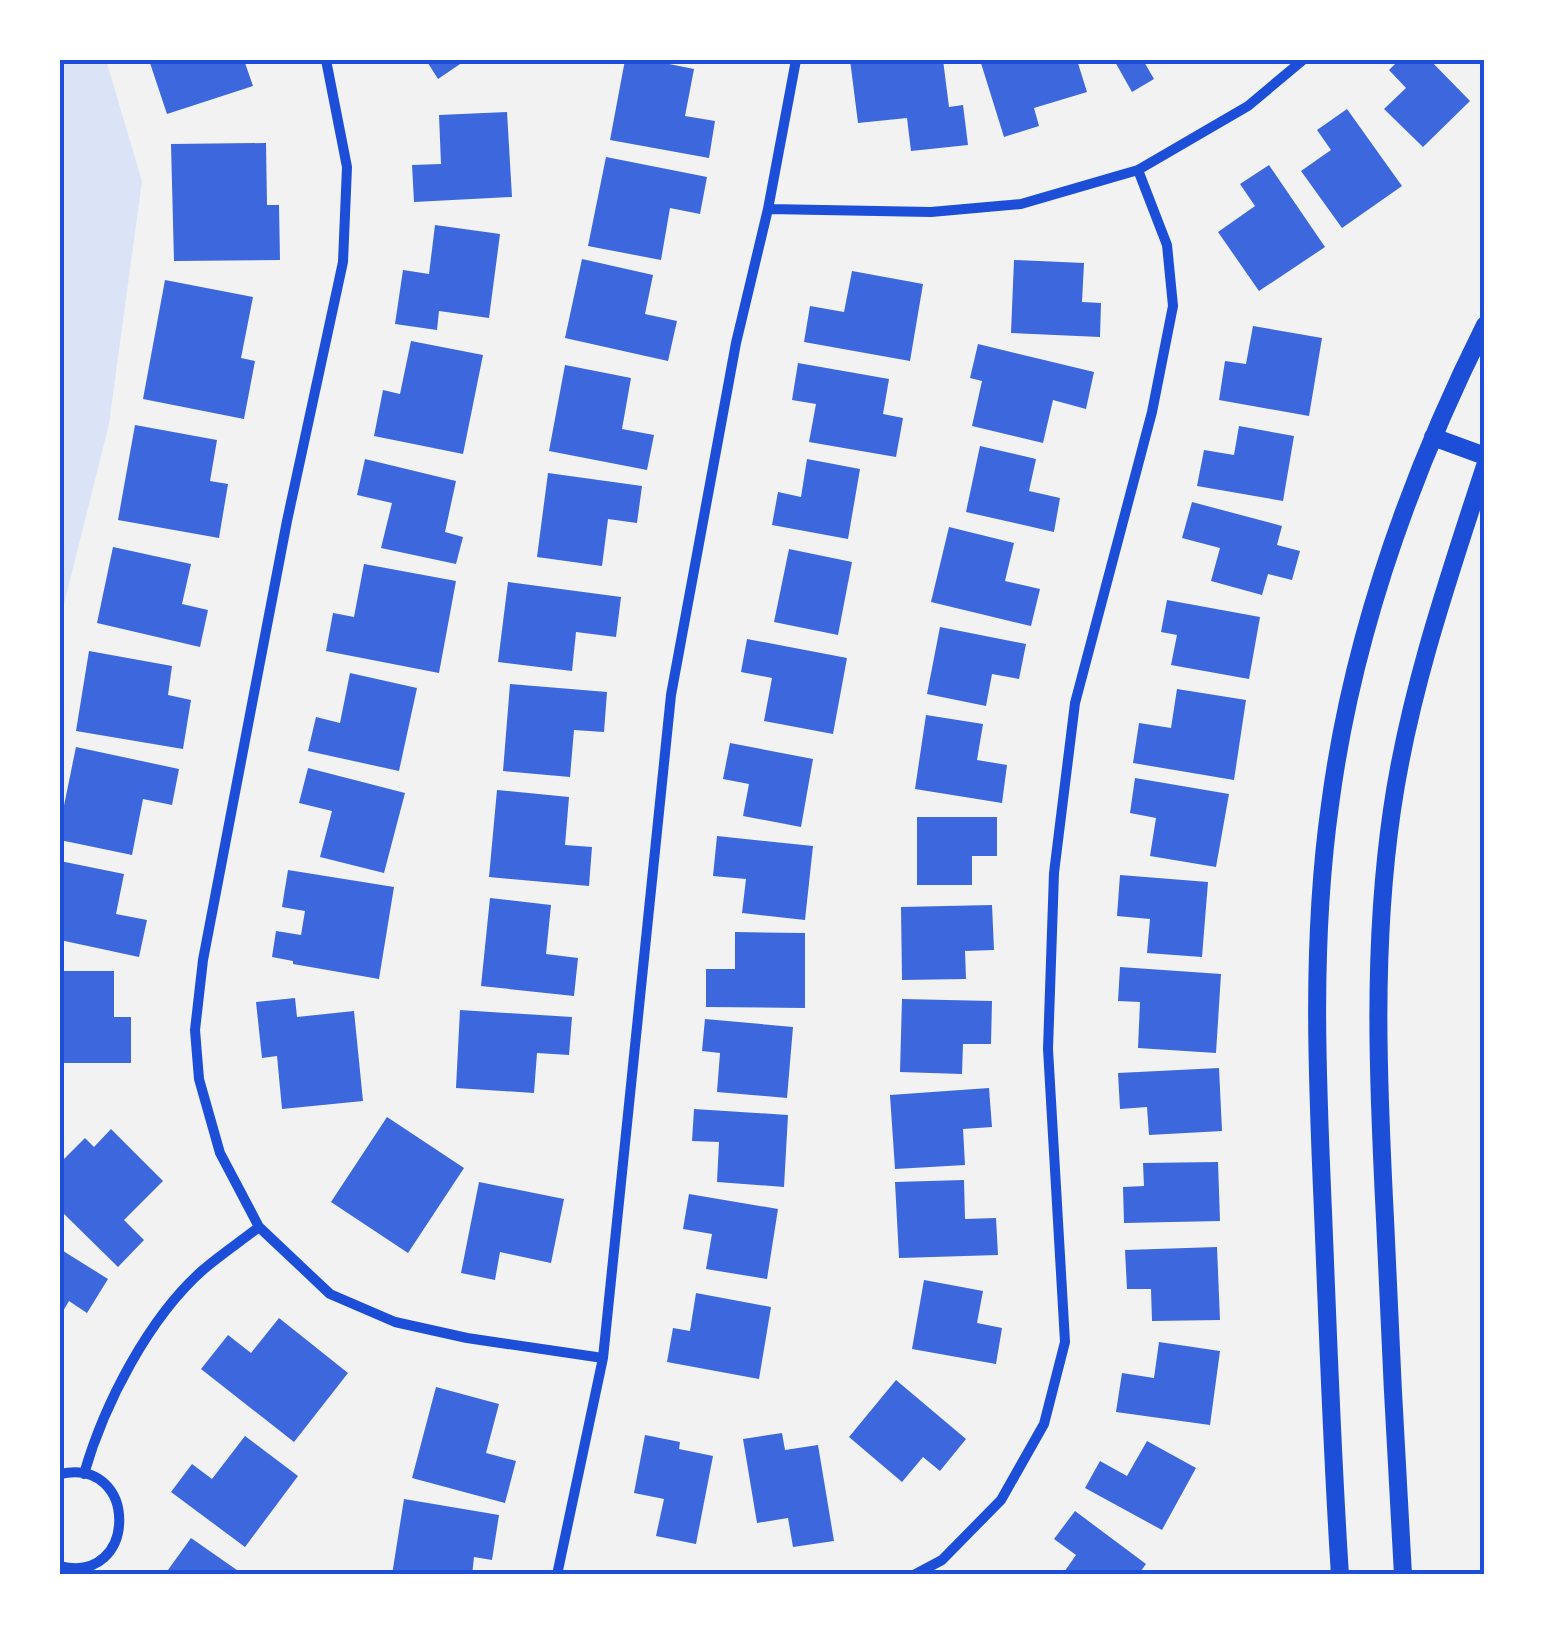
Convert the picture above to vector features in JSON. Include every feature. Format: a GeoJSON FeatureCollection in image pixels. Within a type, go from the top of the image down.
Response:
{"type":"FeatureCollection","features":[{"type":"Feature","properties":{"kind":"street"},"geometry":{"type":"LineString","coordinates":[[326,60],[347,166],[343,262],[283,540],[202,960],[195,1030],[199,1079],[220,1153],[260,1227],[330,1294],[394,1322],[467,1338],[604,1358]]}},
{"type":"Feature","properties":{"kind":"street"},"geometry":{"type":"LineString","coordinates":[[557,1575],[604,1358],[671,695],[736,342],[768,209],[796,60]]}},
{"type":"Feature","properties":{"kind":"street"},"geometry":{"type":"LineString","coordinates":[[768,209],[931,212],[1022,204],[1138,170],[1248,106],[1303,60]]}},
{"type":"Feature","properties":{"kind":"street"},"geometry":{"type":"LineString","coordinates":[[914,1575],[942,1560],[1001,1500],[1044,1424],[1066,1342],[1048,1049],[1054,873],[1074,703],[1152,412],[1173,306],[1166,244],[1138,170]]}},
{"type":"Feature","properties":{"kind":"street"},"geometry":{"type":"LineString","coordinates":[[1340,1575],[1317,1075],[1316,990],[1330,802],[1354,670],[1422,461],[1485,325]]}},
{"type":"Feature","properties":{"kind":"street"},"geometry":{"type":"LineString","coordinates":[[1433,437],[1485,456]]}},
{"type":"Feature","properties":{"kind":"street"},"geometry":{"type":"LineString","coordinates":[[1403,1575],[1377,1070],[1379,934],[1392,808],[1409,724],[1435,620],[1485,466]]}},
{"type":"Feature","properties":{"kind":"street"},"geometry":{"type":"LineString","coordinates":[[84,1474],[110,1404],[158,1319],[202,1271],[260,1227]]}},
{"type":"Feature","properties":{"kind":"street"},"geometry":{"type":"LineString","coordinates":[[60,1474],[84,1474],[99,1480],[118,1505],[121,1521],[118,1537],[98,1561],[84,1568],[60,1566]]}},
{"type":"Feature","properties":{"kind":"shaded area"},"geometry":{"type":"Polygon","coordinates":[[[60,60],[106,60],[142,181],[109,424],[60,620],[60,60]]]}},
{"type":"Feature","properties":{"kind":"building"},"geometry":{"type":"Polygon","coordinates":[[[149,60],[244,60],[253,86],[167,114],[149,60]]]}},
{"type":"Feature","properties":{"kind":"building"},"geometry":{"type":"Polygon","coordinates":[[[426,60],[466,60],[438,79],[426,60]]]}},
{"type":"Feature","properties":{"kind":"building"},"geometry":{"type":"Polygon","coordinates":[[[625,60],[649,60],[694,69],[685,116],[715,121],[709,158],[610,140],[625,60]]]}},
{"type":"Feature","properties":{"kind":"building"},"geometry":{"type":"Polygon","coordinates":[[[850,60],[943,60],[949,107],[963,105],[968,145],[911,151],[907,118],[858,123],[850,60]]]}},
{"type":"Feature","properties":{"kind":"building"},"geometry":{"type":"Polygon","coordinates":[[[980,60],[1077,60],[1087,92],[1034,108],[1039,126],[1004,137],[980,60]]]}},
{"type":"Feature","properties":{"kind":"building"},"geometry":{"type":"Polygon","coordinates":[[[1114,60],[1143,60],[1154,79],[1132,92],[1114,60]]]}},
{"type":"Feature","properties":{"kind":"building"},"geometry":{"type":"Polygon","coordinates":[[[1399,60],[1430,60],[1470,101],[1423,147],[1384,109],[1406,88],[1389,70],[1399,60]]]}},
{"type":"Feature","properties":{"kind":"building"},"geometry":{"type":"Polygon","coordinates":[[[1347,109],[1402,186],[1342,228],[1301,171],[1331,150],[1317,130],[1347,109]]]}},
{"type":"Feature","properties":{"kind":"building"},"geometry":{"type":"Polygon","coordinates":[[[507,112],[512,197],[414,202],[412,165],[441,164],[439,115],[507,112]]]}},
{"type":"Feature","properties":{"kind":"building"},"geometry":{"type":"Polygon","coordinates":[[[266,143],[267,205],[279,205],[280,260],[174,261],[171,144],[266,143]]]}},
{"type":"Feature","properties":{"kind":"building"},"geometry":{"type":"Polygon","coordinates":[[[606,157],[707,177],[700,214],[670,208],[661,260],[588,246],[606,157]]]}},
{"type":"Feature","properties":{"kind":"building"},"geometry":{"type":"Polygon","coordinates":[[[1269,165],[1325,247],[1259,291],[1218,232],[1255,206],[1240,184],[1269,165]]]}},
{"type":"Feature","properties":{"kind":"building"},"geometry":{"type":"Polygon","coordinates":[[[435,225],[500,234],[489,318],[439,311],[437,330],[395,324],[403,270],[429,274],[435,225]]]}},
{"type":"Feature","properties":{"kind":"building"},"geometry":{"type":"Polygon","coordinates":[[[582,259],[653,275],[645,314],[677,321],[668,361],[565,338],[582,259]]]}},
{"type":"Feature","properties":{"kind":"building"},"geometry":{"type":"Polygon","coordinates":[[[1014,260],[1084,263],[1082,302],[1101,303],[1100,337],[1011,333],[1014,260]]]}},
{"type":"Feature","properties":{"kind":"building"},"geometry":{"type":"Polygon","coordinates":[[[852,271],[923,284],[910,361],[804,342],[810,306],[844,312],[852,271]]]}},
{"type":"Feature","properties":{"kind":"building"},"geometry":{"type":"Polygon","coordinates":[[[165,280],[253,297],[241,358],[255,361],[244,419],[143,399],[165,280]]]}},
{"type":"Feature","properties":{"kind":"building"},"geometry":{"type":"Polygon","coordinates":[[[1253,326],[1322,338],[1309,416],[1219,400],[1225,361],[1246,364],[1253,326]]]}},
{"type":"Feature","properties":{"kind":"building"},"geometry":{"type":"Polygon","coordinates":[[[411,341],[483,355],[463,454],[374,436],[383,390],[400,394],[411,341]]]}},
{"type":"Feature","properties":{"kind":"building"},"geometry":{"type":"Polygon","coordinates":[[[978,344],[1094,372],[1086,409],[1053,400],[1043,443],[972,426],[982,381],[970,378],[978,344]]]}},
{"type":"Feature","properties":{"kind":"building"},"geometry":{"type":"Polygon","coordinates":[[[798,363],[889,379],[883,414],[903,418],[896,457],[809,442],[816,404],[792,400],[798,363]]]}},
{"type":"Feature","properties":{"kind":"building"},"geometry":{"type":"Polygon","coordinates":[[[565,365],[631,378],[622,429],[654,435],[647,470],[549,451],[565,365]]]}},
{"type":"Feature","properties":{"kind":"building"},"geometry":{"type":"Polygon","coordinates":[[[135,425],[217,440],[210,481],[228,484],[219,538],[118,520],[135,425]]]}},
{"type":"Feature","properties":{"kind":"building"},"geometry":{"type":"Polygon","coordinates":[[[1239,426],[1294,436],[1283,501],[1197,486],[1204,450],[1234,455],[1239,426]]]}},
{"type":"Feature","properties":{"kind":"building"},"geometry":{"type":"Polygon","coordinates":[[[980,446],[1036,459],[1029,491],[1060,498],[1054,532],[966,512],[980,446]]]}},
{"type":"Feature","properties":{"kind":"building"},"geometry":{"type":"Polygon","coordinates":[[[365,459],[456,481],[445,532],[463,537],[456,564],[381,548],[392,503],[357,495],[365,459]]]}},
{"type":"Feature","properties":{"kind":"building"},"geometry":{"type":"Polygon","coordinates":[[[807,459],[860,469],[848,539],[772,525],[778,492],[801,497],[807,459]]]}},
{"type":"Feature","properties":{"kind":"building"},"geometry":{"type":"Polygon","coordinates":[[[548,473],[642,486],[637,523],[608,519],[602,566],[537,557],[548,473]]]}},
{"type":"Feature","properties":{"kind":"building"},"geometry":{"type":"Polygon","coordinates":[[[1192,502],[1282,526],[1277,545],[1300,551],[1292,580],[1268,574],[1262,595],[1211,581],[1220,548],[1182,538],[1192,502]]]}},
{"type":"Feature","properties":{"kind":"building"},"geometry":{"type":"Polygon","coordinates":[[[949,527],[1014,543],[1005,581],[1040,589],[1031,626],[931,602],[949,527]]]}},
{"type":"Feature","properties":{"kind":"building"},"geometry":{"type":"Polygon","coordinates":[[[113,547],[191,564],[182,604],[208,610],[200,647],[97,623],[113,547]]]}},
{"type":"Feature","properties":{"kind":"building"},"geometry":{"type":"Polygon","coordinates":[[[789,549],[852,562],[838,635],[774,622],[789,549]]]}},
{"type":"Feature","properties":{"kind":"building"},"geometry":{"type":"Polygon","coordinates":[[[364,564],[456,581],[439,673],[326,651],[333,613],[354,617],[364,564]]]}},
{"type":"Feature","properties":{"kind":"building"},"geometry":{"type":"Polygon","coordinates":[[[508,582],[621,597],[616,637],[576,632],[572,671],[498,662],[508,582]]]}},
{"type":"Feature","properties":{"kind":"building"},"geometry":{"type":"Polygon","coordinates":[[[1167,600],[1260,617],[1249,679],[1171,665],[1177,635],[1161,632],[1167,600]]]}},
{"type":"Feature","properties":{"kind":"building"},"geometry":{"type":"Polygon","coordinates":[[[940,627],[1026,644],[1019,679],[992,674],[986,706],[927,694],[940,627]]]}},
{"type":"Feature","properties":{"kind":"building"},"geometry":{"type":"Polygon","coordinates":[[[747,639],[847,658],[833,734],[764,721],[772,678],[741,672],[747,639]]]}},
{"type":"Feature","properties":{"kind":"building"},"geometry":{"type":"Polygon","coordinates":[[[89,651],[172,666],[168,695],[191,700],[183,749],[76,731],[89,651]]]}},
{"type":"Feature","properties":{"kind":"building"},"geometry":{"type":"Polygon","coordinates":[[[350,673],[417,688],[399,771],[308,751],[316,717],[340,723],[350,673]]]}},
{"type":"Feature","properties":{"kind":"building"},"geometry":{"type":"Polygon","coordinates":[[[510,684],[607,692],[604,732],[574,730],[570,777],[503,771],[510,684]]]}},
{"type":"Feature","properties":{"kind":"building"},"geometry":{"type":"Polygon","coordinates":[[[1177,689],[1246,700],[1234,780],[1133,763],[1139,723],[1171,728],[1177,689]]]}},
{"type":"Feature","properties":{"kind":"building"},"geometry":{"type":"Polygon","coordinates":[[[926,715],[983,724],[977,760],[1007,765],[1002,803],[915,789],[926,715]]]}},
{"type":"Feature","properties":{"kind":"building"},"geometry":{"type":"Polygon","coordinates":[[[730,743],[813,759],[801,827],[743,816],[749,784],[723,779],[730,743]]]}},
{"type":"Feature","properties":{"kind":"building"},"geometry":{"type":"Polygon","coordinates":[[[76,747],[179,769],[172,805],[143,799],[132,855],[60,840],[76,747]]]}},
{"type":"Feature","properties":{"kind":"building"},"geometry":{"type":"Polygon","coordinates":[[[308,768],[405,793],[384,873],[320,857],[332,811],[299,803],[308,768]]]}},
{"type":"Feature","properties":{"kind":"building"},"geometry":{"type":"Polygon","coordinates":[[[1135,778],[1229,794],[1216,867],[1150,856],[1156,818],[1130,813],[1135,778]]]}},
{"type":"Feature","properties":{"kind":"building"},"geometry":{"type":"Polygon","coordinates":[[[497,790],[569,797],[565,845],[592,847],[589,886],[489,877],[497,790]]]}},
{"type":"Feature","properties":{"kind":"building"},"geometry":{"type":"Polygon","coordinates":[[[917,817],[997,817],[997,856],[972,856],[972,885],[917,885],[917,817]]]}},
{"type":"Feature","properties":{"kind":"building"},"geometry":{"type":"Polygon","coordinates":[[[717,836],[813,846],[805,920],[742,913],[746,879],[713,876],[717,836]]]}},
{"type":"Feature","properties":{"kind":"building"},"geometry":{"type":"Polygon","coordinates":[[[60,861],[124,874],[116,914],[147,920],[139,957],[60,940],[60,861]]]}},
{"type":"Feature","properties":{"kind":"building"},"geometry":{"type":"Polygon","coordinates":[[[288,870],[394,887],[379,979],[272,957],[276,931],[301,935],[305,911],[282,907],[288,870]]]}},
{"type":"Feature","properties":{"kind":"building"},"geometry":{"type":"Polygon","coordinates":[[[1120,875],[1208,882],[1202,957],[1147,953],[1150,919],[1117,916],[1120,875]]]}},
{"type":"Feature","properties":{"kind":"building"},"geometry":{"type":"Polygon","coordinates":[[[490,898],[551,905],[546,954],[578,958],[574,996],[481,986],[490,898]]]}},
{"type":"Feature","properties":{"kind":"building"},"geometry":{"type":"Polygon","coordinates":[[[992,905],[994,950],[965,951],[966,979],[902,980],[901,907],[992,905]]]}},
{"type":"Feature","properties":{"kind":"building"},"geometry":{"type":"Polygon","coordinates":[[[735,932],[805,933],[805,1008],[706,1007],[706,969],[735,969],[735,932]]]}},
{"type":"Feature","properties":{"kind":"building"},"geometry":{"type":"Polygon","coordinates":[[[1120,967],[1221,974],[1216,1053],[1138,1048],[1140,1002],[1118,1001],[1120,967]]]}},
{"type":"Feature","properties":{"kind":"building"},"geometry":{"type":"Polygon","coordinates":[[[60,971],[114,971],[114,1017],[131,1017],[131,1063],[60,1063],[60,971]]]}},
{"type":"Feature","properties":{"kind":"building"},"geometry":{"type":"Polygon","coordinates":[[[295,998],[297,1017],[354,1011],[363,1101],[282,1109],[277,1056],[262,1058],[256,1002],[295,998]]]}},
{"type":"Feature","properties":{"kind":"building"},"geometry":{"type":"Polygon","coordinates":[[[902,999],[992,1001],[991,1044],[963,1044],[962,1074],[900,1072],[902,999]]]}},
{"type":"Feature","properties":{"kind":"building"},"geometry":{"type":"Polygon","coordinates":[[[460,1010],[572,1017],[569,1055],[537,1053],[534,1093],[456,1088],[460,1010]]]}},
{"type":"Feature","properties":{"kind":"building"},"geometry":{"type":"Polygon","coordinates":[[[705,1019],[793,1027],[787,1098],[717,1092],[720,1053],[702,1051],[705,1019]]]}},
{"type":"Feature","properties":{"kind":"building"},"geometry":{"type":"Polygon","coordinates":[[[1219,1068],[1222,1131],[1149,1135],[1147,1107],[1120,1109],[1118,1073],[1219,1068]]]}},
{"type":"Feature","properties":{"kind":"building"},"geometry":{"type":"Polygon","coordinates":[[[989,1088],[992,1127],[963,1129],[965,1165],[895,1169],[890,1095],[989,1088]]]}},
{"type":"Feature","properties":{"kind":"building"},"geometry":{"type":"Polygon","coordinates":[[[694,1109],[788,1115],[784,1187],[717,1182],[719,1142],[692,1141],[694,1109]]]}},
{"type":"Feature","properties":{"kind":"building"},"geometry":{"type":"Polygon","coordinates":[[[387,1117],[464,1168],[408,1253],[331,1202],[387,1117]]]}},
{"type":"Feature","properties":{"kind":"building"},"geometry":{"type":"Polygon","coordinates":[[[111,1129],[163,1181],[124,1220],[144,1240],[118,1267],[60,1210],[60,1163],[85,1138],[94,1147],[111,1129]]]}},
{"type":"Feature","properties":{"kind":"building"},"geometry":{"type":"Polygon","coordinates":[[[1218,1162],[1220,1221],[1124,1223],[1123,1187],[1144,1186],[1143,1163],[1218,1162]]]}},
{"type":"Feature","properties":{"kind":"building"},"geometry":{"type":"Polygon","coordinates":[[[964,1180],[965,1219],[996,1218],[998,1255],[899,1258],[895,1182],[964,1180]]]}},
{"type":"Feature","properties":{"kind":"building"},"geometry":{"type":"Polygon","coordinates":[[[479,1182],[564,1199],[551,1263],[500,1252],[495,1280],[461,1273],[479,1182]]]}},
{"type":"Feature","properties":{"kind":"building"},"geometry":{"type":"Polygon","coordinates":[[[689,1194],[778,1209],[767,1279],[706,1269],[712,1234],[683,1229],[689,1194]]]}},
{"type":"Feature","properties":{"kind":"building"},"geometry":{"type":"Polygon","coordinates":[[[1217,1247],[1220,1320],[1152,1321],[1151,1289],[1127,1289],[1125,1250],[1217,1247]]]}},
{"type":"Feature","properties":{"kind":"building"},"geometry":{"type":"Polygon","coordinates":[[[60,1249],[108,1279],[87,1313],[69,1301],[60,1316],[60,1249]]]}},
{"type":"Feature","properties":{"kind":"building"},"geometry":{"type":"Polygon","coordinates":[[[924,1280],[983,1291],[977,1323],[1002,1328],[996,1364],[912,1349],[924,1280]]]}},
{"type":"Feature","properties":{"kind":"building"},"geometry":{"type":"Polygon","coordinates":[[[696,1293],[771,1307],[759,1379],[667,1362],[673,1328],[690,1331],[696,1293]]]}},
{"type":"Feature","properties":{"kind":"building"},"geometry":{"type":"Polygon","coordinates":[[[279,1318],[348,1373],[294,1442],[201,1369],[228,1335],[251,1353],[279,1318]]]}},
{"type":"Feature","properties":{"kind":"building"},"geometry":{"type":"Polygon","coordinates":[[[1159,1342],[1220,1351],[1210,1425],[1116,1412],[1122,1373],[1154,1378],[1159,1342]]]}},
{"type":"Feature","properties":{"kind":"building"},"geometry":{"type":"Polygon","coordinates":[[[896,1380],[966,1439],[940,1471],[923,1457],[902,1482],[849,1437],[896,1380]]]}},
{"type":"Feature","properties":{"kind":"building"},"geometry":{"type":"Polygon","coordinates":[[[436,1387],[499,1404],[486,1453],[516,1461],[505,1503],[412,1478],[436,1387]]]}},
{"type":"Feature","properties":{"kind":"building"},"geometry":{"type":"Polygon","coordinates":[[[782,1433],[785,1450],[818,1445],[834,1541],[793,1547],[788,1518],[757,1523],[743,1439],[782,1433]]]}},
{"type":"Feature","properties":{"kind":"building"},"geometry":{"type":"Polygon","coordinates":[[[645,1435],[680,1442],[679,1449],[713,1456],[696,1544],[656,1536],[664,1499],[634,1493],[645,1435]]]}},
{"type":"Feature","properties":{"kind":"building"},"geometry":{"type":"Polygon","coordinates":[[[245,1436],[298,1476],[245,1547],[171,1492],[192,1464],[212,1479],[245,1436]]]}},
{"type":"Feature","properties":{"kind":"building"},"geometry":{"type":"Polygon","coordinates":[[[1147,1441],[1196,1468],[1162,1530],[1085,1488],[1100,1461],[1127,1476],[1147,1441]]]}},
{"type":"Feature","properties":{"kind":"building"},"geometry":{"type":"Polygon","coordinates":[[[404,1499],[499,1515],[492,1560],[474,1557],[472,1575],[392,1575],[404,1499]]]}},
{"type":"Feature","properties":{"kind":"building"},"geometry":{"type":"Polygon","coordinates":[[[1075,1511],[1146,1564],[1138,1575],[1062,1575],[1076,1555],[1054,1539],[1075,1511]]]}},
{"type":"Feature","properties":{"kind":"building"},"geometry":{"type":"Polygon","coordinates":[[[191,1538],[244,1575],[175,1575],[168,1570],[191,1538]]]}}]}
